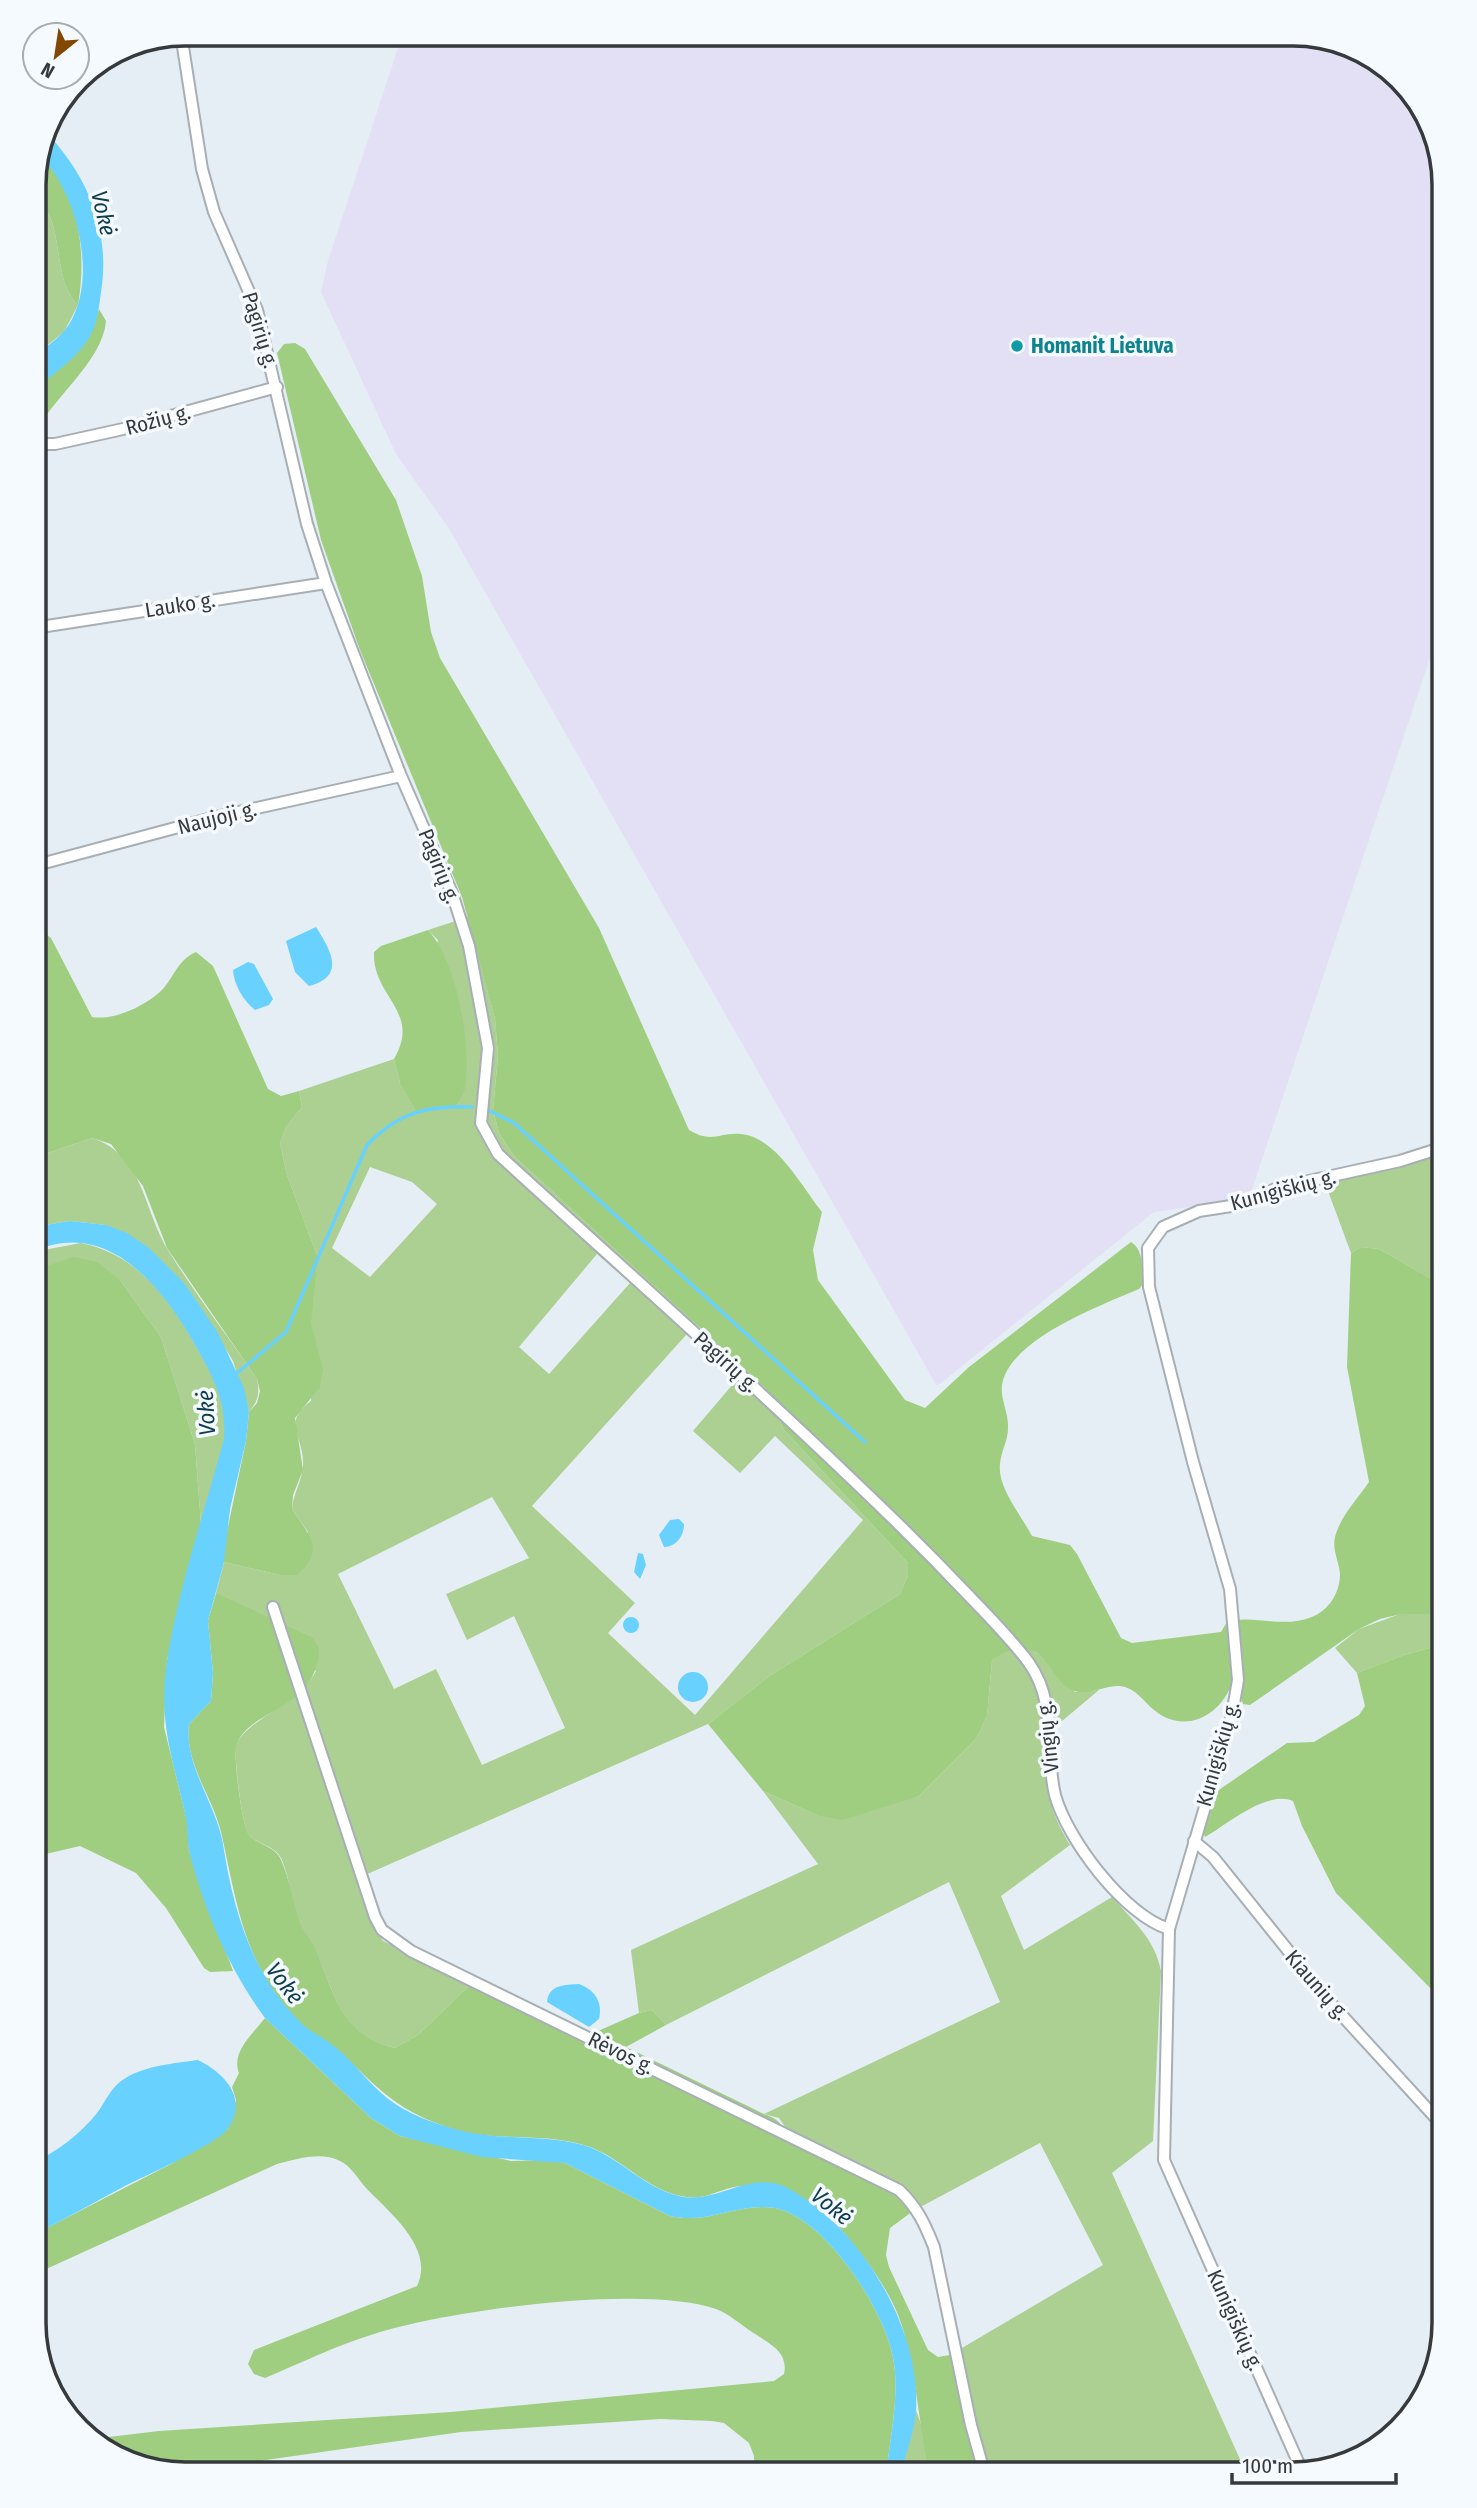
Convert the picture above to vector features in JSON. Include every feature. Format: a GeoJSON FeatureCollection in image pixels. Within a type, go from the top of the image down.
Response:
{"type":"FeatureCollection","features":[{"type":"Feature","properties":{"kind":"street","name":"Pagirių g."},"geometry":{"type":"LineString","coordinates":[[183,46],[202,169],[214,212],[257,310],[307,524],[326,583],[401,776],[452,893],[470,946],[488,1048],[481,1123],[487,1139],[498,1154],[793,1423],[921,1545]]}},
{"type":"Feature","properties":{"kind":"street","name":"Rožių g."},"geometry":{"type":"LineString","coordinates":[[46,444],[55,444],[123,429],[277,387]]}},
{"type":"Feature","properties":{"kind":"street","name":"Lauko g."},"geometry":{"type":"LineString","coordinates":[[46,626],[326,583]]}},
{"type":"Feature","properties":{"kind":"street","name":"Naujoji g."},"geometry":{"type":"LineString","coordinates":[[46,863],[216,817],[401,776]]}},
{"type":"Feature","properties":{"kind":"street","name":"Kunigiškių g."},"geometry":{"type":"LineString","coordinates":[[1298,2462],[1164,2160],[1169,1929],[1231,1715],[1238,1680],[1230,1589],[1193,1462],[1149,1287],[1148,1248],[1163,1227],[1199,1211],[1250,1203],[1277,1188],[1400,1161],[1432,1151]]}},
{"type":"Feature","properties":{"kind":"street","name":"Vingių g."},"geometry":{"type":"LineString","coordinates":[[921,1545],[1030,1665],[1047,1702],[1055,1795],[1065,1822],[1078,1844],[1124,1899],[1150,1920],[1169,1929]]}},
{"type":"Feature","properties":{"kind":"street","name":"Rėvos g."},"geometry":{"type":"LineString","coordinates":[[273,1607],[375,1917],[382,1930],[411,1951],[898,2190],[913,2203],[924,2220],[934,2247],[971,2425],[981,2462]]}},
{"type":"Feature","properties":{"kind":"street","name":"Kiaunių g."},"geometry":{"type":"LineString","coordinates":[[1194,1841],[1213,1857],[1327,1999],[1432,2114]]}},
{"type":"Feature","properties":{"kind":"shaded area"},"geometry":{"type":"Polygon","coordinates":[[[399,46],[1302,46],[1320,48],[1354,60],[1370,69],[1397,93],[1408,107],[1424,140],[1432,184],[1432,652],[1249,1198],[1154,1212],[937,1386],[448,527],[396,454],[321,292],[328,261],[399,46]]]}},
{"type":"Feature","properties":{"kind":"green space"},"geometry":{"type":"Polygon","coordinates":[[[47,164],[63,186],[77,224],[81,264],[78,305],[69,293],[64,279],[51,220],[46,211],[47,164]]]}},
{"type":"Feature","properties":{"kind":"green space"},"geometry":{"type":"Polygon","coordinates":[[[46,211],[55,234],[64,279],[69,293],[78,305],[64,332],[46,346],[46,211]]]}},
{"type":"Feature","properties":{"kind":"green space"},"geometry":{"type":"Polygon","coordinates":[[[99,309],[106,321],[103,336],[87,365],[46,415],[46,379],[90,336],[99,309]]]}},
{"type":"Feature","properties":{"kind":"green space"},"geometry":{"type":"Polygon","coordinates":[[[295,343],[305,349],[396,500],[422,576],[431,632],[440,658],[599,928],[689,1130],[704,1136],[741,1134],[754,1137],[777,1153],[787,1165],[822,1212],[813,1250],[818,1280],[905,1400],[925,1408],[969,1367],[1131,1242],[1142,1260],[1144,1283],[1139,1289],[1059,1326],[1021,1353],[1008,1368],[1002,1390],[1008,1433],[1000,1464],[1006,1491],[1032,1536],[1070,1545],[1121,1638],[1132,1643],[1221,1632],[1227,1622],[1237,1620],[1290,1622],[1312,1617],[1324,1610],[1336,1594],[1340,1574],[1334,1546],[1337,1530],[1369,1482],[1347,1367],[1351,1253],[1361,1247],[1379,1249],[1432,1279],[1432,1614],[1401,1614],[1380,1619],[1359,1629],[1250,1705],[1243,1704],[1241,1697],[1229,1690],[1215,1709],[1197,1720],[1186,1721],[1165,1717],[1126,1687],[1114,1686],[1090,1692],[1072,1690],[1065,1686],[1037,1653],[1020,1649],[1008,1651],[992,1661],[987,1716],[976,1739],[919,1796],[842,1820],[817,1815],[763,1791],[708,1724],[771,1675],[900,1594],[908,1575],[908,1563],[784,1430],[765,1388],[514,1156],[499,1133],[493,1110],[498,1056],[495,1019],[462,897],[360,650],[321,540],[277,353],[284,344],[295,343]]]}},
{"type":"Feature","properties":{"kind":"green space"},"geometry":{"type":"Polygon","coordinates":[[[468,917],[495,1019],[498,1056],[493,1110],[499,1133],[514,1156],[696,1324],[532,1506],[635,1603],[608,1633],[695,1715],[863,1520],[775,1436],[740,1473],[693,1431],[745,1370],[765,1388],[784,1430],[908,1563],[908,1575],[900,1594],[771,1675],[708,1724],[356,1879],[370,1920],[383,1941],[470,1985],[418,2035],[395,2048],[375,2041],[361,2032],[340,2008],[313,1945],[302,1930],[282,1860],[275,1851],[249,1835],[246,1829],[239,1792],[236,1747],[249,1729],[297,1694],[316,1671],[216,1593],[224,1562],[280,1575],[308,1532],[292,1509],[303,1466],[295,1424],[302,1409],[311,1401],[315,1345],[310,1323],[318,1258],[287,1175],[280,1143],[286,1127],[302,1107],[299,1091],[394,1059],[400,1083],[438,940],[428,930],[468,917]],[[370,1167],[332,1248],[370,1277],[437,1204],[412,1182],[370,1167]],[[597,1254],[519,1347],[549,1374],[630,1283],[597,1254]],[[492,1497],[338,1574],[394,1689],[436,1669],[482,1765],[565,1728],[514,1616],[467,1640],[446,1594],[529,1558],[492,1497]]]}},
{"type":"Feature","properties":{"kind":"green space"},"geometry":{"type":"Polygon","coordinates":[[[428,930],[447,962],[454,983],[464,1028],[467,1070],[464,1091],[455,1107],[417,1112],[400,1083],[394,1059],[401,1042],[402,1028],[394,1004],[375,968],[374,952],[381,946],[428,930]]]}},
{"type":"Feature","properties":{"kind":"green space"},"geometry":{"type":"Polygon","coordinates":[[[46,934],[51,938],[92,1017],[111,1017],[148,1001],[163,989],[185,959],[196,952],[213,966],[268,1089],[281,1096],[299,1091],[302,1107],[286,1127],[280,1143],[287,1175],[318,1258],[311,1323],[323,1369],[320,1387],[295,1418],[303,1470],[293,1495],[292,1509],[309,1534],[313,1550],[306,1566],[297,1575],[280,1575],[224,1562],[224,1546],[246,1441],[249,1412],[257,1403],[260,1391],[257,1379],[167,1248],[143,1186],[111,1144],[92,1138],[46,1154],[46,934]]]}},
{"type":"Feature","properties":{"kind":"green space"},"geometry":{"type":"Polygon","coordinates":[[[92,1138],[109,1146],[122,1157],[140,1185],[168,1250],[257,1379],[258,1397],[249,1412],[233,1361],[185,1284],[106,1225],[70,1221],[46,1225],[46,1154],[92,1138]]]}},
{"type":"Feature","properties":{"kind":"green space"},"geometry":{"type":"Polygon","coordinates":[[[1432,1156],[1432,1279],[1379,1249],[1361,1247],[1351,1253],[1325,1183],[1432,1156]]]}},
{"type":"Feature","properties":{"kind":"green space"},"geometry":{"type":"Polygon","coordinates":[[[81,1243],[120,1258],[152,1283],[165,1298],[199,1351],[223,1402],[226,1421],[220,1460],[201,1525],[195,1444],[161,1337],[120,1280],[46,1272],[46,1250],[81,1243]]]}},
{"type":"Feature","properties":{"kind":"green space"},"geometry":{"type":"Polygon","coordinates":[[[73,1257],[97,1262],[120,1280],[161,1337],[195,1444],[201,1525],[167,1660],[164,1727],[187,1821],[189,1851],[233,1971],[210,1972],[204,1968],[166,1908],[136,1873],[80,1846],[46,1854],[46,1266],[73,1257]]]}},
{"type":"Feature","properties":{"kind":"green space"},"geometry":{"type":"Polygon","coordinates":[[[216,1593],[313,1638],[319,1648],[315,1669],[306,1686],[294,1698],[251,1725],[241,1736],[236,1749],[236,1767],[247,1831],[279,1857],[301,1926],[314,1946],[334,1995],[350,2022],[361,2033],[395,2048],[418,2035],[470,1985],[582,2038],[652,2010],[666,2025],[626,2047],[771,2117],[795,2141],[874,2182],[913,2211],[890,2228],[886,2255],[889,2267],[928,2350],[938,2357],[950,2355],[974,2462],[927,2462],[908,2350],[896,2309],[862,2255],[821,2210],[746,2186],[703,2196],[676,2195],[653,2185],[610,2157],[587,2146],[555,2139],[472,2134],[436,2123],[392,2099],[334,2047],[300,2023],[281,2001],[254,1956],[238,1910],[217,1818],[191,1752],[189,1724],[211,1701],[213,1673],[208,1621],[216,1593]]]}},
{"type":"Feature","properties":{"kind":"green space"},"geometry":{"type":"Polygon","coordinates":[[[1400,1614],[1432,1614],[1432,1647],[1357,1673],[1335,1648],[1359,1629],[1400,1614]]]}},
{"type":"Feature","properties":{"kind":"green space"},"geometry":{"type":"Polygon","coordinates":[[[1432,1647],[1432,1990],[1336,1893],[1302,1826],[1293,1801],[1282,1799],[1259,1804],[1205,1837],[1203,1831],[1213,1794],[1287,1743],[1314,1742],[1359,1715],[1365,1706],[1357,1673],[1432,1647]]]}},
{"type":"Feature","properties":{"kind":"green space"},"geometry":{"type":"Polygon","coordinates":[[[1029,1648],[1042,1656],[1075,1692],[1099,1690],[1043,1737],[1046,1781],[1051,1805],[1070,1845],[1001,1896],[1024,1950],[1112,1897],[1154,1949],[1161,1971],[1153,2141],[1112,2173],[1241,2462],[974,2462],[950,2355],[1103,2265],[1040,2143],[913,2211],[796,2143],[779,2118],[764,2114],[1000,2002],[949,1882],[666,2025],[652,2010],[639,2013],[631,1950],[818,1864],[763,1791],[817,1815],[919,1796],[976,1739],[987,1716],[992,1661],[1002,1651],[1029,1648]]]}},
{"type":"Feature","properties":{"kind":"green space"},"geometry":{"type":"Polygon","coordinates":[[[265,2018],[371,2118],[400,2136],[511,2161],[547,2160],[565,2163],[670,2216],[698,2218],[761,2207],[775,2208],[795,2216],[814,2230],[851,2271],[867,2295],[889,2343],[894,2363],[895,2391],[888,2462],[754,2462],[749,2443],[724,2423],[660,2419],[461,2432],[253,2462],[157,2460],[123,2448],[107,2439],[105,2437],[159,2431],[451,2412],[774,2381],[784,2374],[783,2359],[776,2348],[721,2311],[683,2302],[642,2299],[546,2303],[449,2316],[360,2338],[265,2378],[254,2374],[248,2364],[254,2350],[417,2286],[421,2272],[420,2258],[407,2232],[347,2166],[333,2158],[308,2157],[277,2164],[46,2269],[46,2228],[171,2164],[228,2129],[236,2100],[232,2087],[239,2073],[238,2058],[244,2044],[265,2018]]]}},
{"type":"Feature","properties":{"kind":"green space"},"geometry":{"type":"Polygon","coordinates":[[[916,2410],[928,2462],[904,2462],[916,2410]]]}},
{"type":"Feature","properties":{"kind":"water"},"geometry":{"type":"Polygon","coordinates":[[[53,140],[84,184],[92,204],[99,225],[103,269],[98,313],[91,334],[73,358],[46,381],[46,347],[69,325],[79,300],[83,278],[79,232],[63,188],[47,165],[53,140]]]}},
{"type":"Feature","properties":{"kind":"water"},"geometry":{"type":"Polygon","coordinates":[[[316,927],[330,953],[332,969],[328,976],[309,986],[295,972],[286,941],[316,927]]]}},
{"type":"Feature","properties":{"kind":"water"},"geometry":{"type":"Polygon","coordinates":[[[248,962],[254,964],[273,999],[269,1005],[255,1010],[240,992],[233,970],[248,962]]]}},
{"type":"Feature","properties":{"kind":"water"},"geometry":{"type":"Polygon","coordinates":[[[70,1221],[106,1225],[127,1233],[149,1248],[185,1284],[218,1333],[244,1388],[249,1412],[246,1441],[230,1509],[224,1562],[208,1621],[213,1673],[211,1701],[189,1724],[189,1740],[196,1770],[219,1829],[239,1917],[257,1963],[270,1984],[305,2027],[342,2053],[387,2098],[421,2117],[473,2133],[583,2145],[608,2156],[653,2186],[679,2196],[703,2197],[761,2182],[782,2185],[805,2199],[828,2217],[869,2264],[886,2291],[899,2321],[915,2381],[914,2426],[904,2462],[888,2462],[895,2377],[889,2343],[880,2320],[851,2271],[814,2230],[795,2216],[775,2208],[761,2207],[698,2218],[670,2216],[565,2163],[482,2157],[400,2136],[371,2118],[265,2018],[240,1980],[220,1940],[196,1877],[189,1850],[186,1818],[168,1741],[164,1704],[167,1661],[178,1606],[224,1439],[221,1400],[194,1343],[166,1300],[149,1280],[129,1263],[108,1251],[85,1244],[60,1244],[46,1248],[46,1225],[70,1221]]]}},
{"type":"Feature","properties":{"kind":"water"},"geometry":{"type":"Polygon","coordinates":[[[679,1519],[684,1524],[681,1537],[676,1543],[664,1547],[659,1535],[670,1520],[679,1519]]]}},
{"type":"Feature","properties":{"kind":"water"},"geometry":{"type":"Polygon","coordinates":[[[638,1553],[643,1554],[646,1565],[640,1579],[634,1572],[638,1553]]]}},
{"type":"Feature","properties":{"kind":"water"},"geometry":{"type":"Polygon","coordinates":[[[631,1617],[639,1625],[631,1633],[623,1625],[631,1617]]]}},
{"type":"Feature","properties":{"kind":"water"},"geometry":{"type":"Polygon","coordinates":[[[693,1672],[704,1676],[708,1687],[704,1698],[693,1702],[682,1698],[678,1687],[682,1676],[693,1672]]]}},
{"type":"Feature","properties":{"kind":"water"},"geometry":{"type":"Polygon","coordinates":[[[579,1984],[593,1993],[599,2002],[599,2019],[589,2027],[547,2002],[554,1989],[563,1985],[579,1984]]]}},
{"type":"Feature","properties":{"kind":"water"},"geometry":{"type":"Polygon","coordinates":[[[198,2060],[224,2079],[234,2096],[236,2106],[229,2127],[197,2151],[46,2228],[46,2156],[76,2135],[124,2079],[150,2068],[198,2060]]]}},
{"type":"Feature","properties":{"kind":"waterway"},"geometry":{"type":"LineString","coordinates":[[236,1374],[286,1332],[367,1145],[391,1125],[415,1113],[442,1107],[472,1107]]}},
{"type":"Feature","properties":{"kind":"waterway"},"geometry":{"type":"LineString","coordinates":[[490,1111],[514,1123],[865,1442]]}},
{"type":"Feature","properties":{"kind":"place","name":"Homanit Lietuva"},"geometry":{"type":"Point","coordinates":[1017,346]}},
{"type":"Feature","properties":{"kind":"water label","name":"Vokė"},"geometry":{"type":"Point","coordinates":[104,213]}},
{"type":"Feature","properties":{"kind":"water label","name":"Vokė"},"geometry":{"type":"Point","coordinates":[206,1413]}},
{"type":"Feature","properties":{"kind":"water label","name":"Vokė"},"geometry":{"type":"Point","coordinates":[285,1983]}},
{"type":"Feature","properties":{"kind":"water label","name":"Vokė"},"geometry":{"type":"Point","coordinates":[832,2206]}}]}
